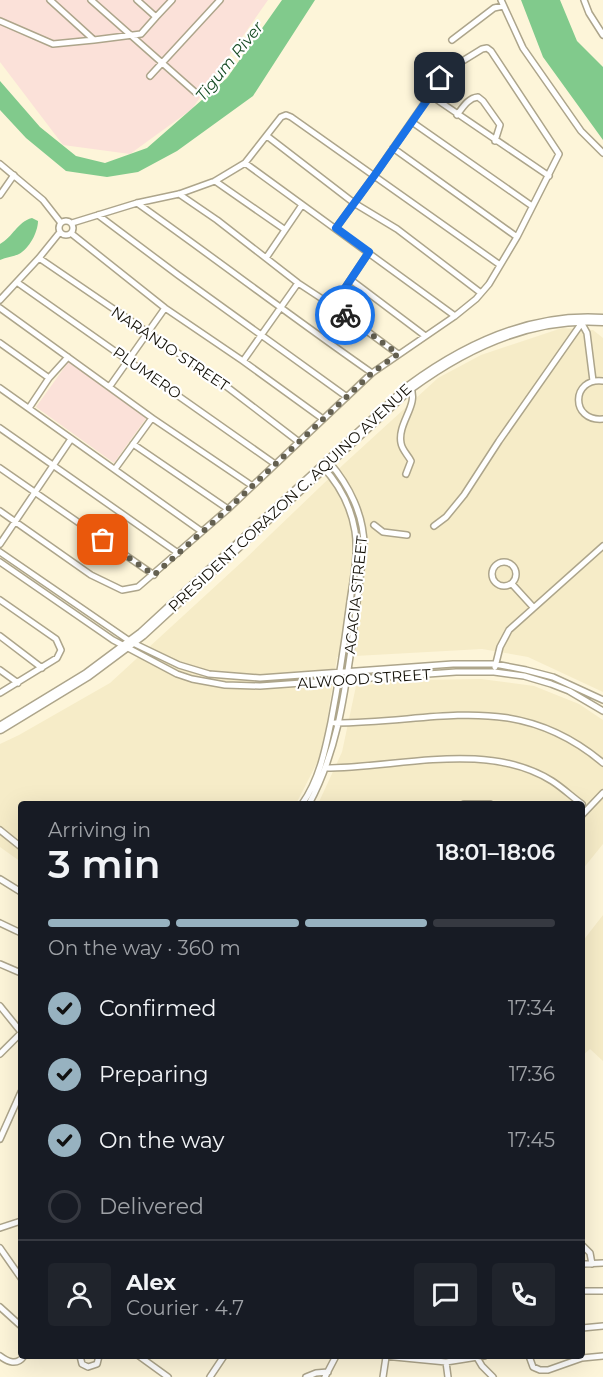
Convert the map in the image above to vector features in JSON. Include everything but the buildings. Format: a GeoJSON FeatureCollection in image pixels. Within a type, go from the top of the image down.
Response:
{"type":"FeatureCollection","features":[{"type":"Feature","properties":{"kind":"highway","name":"PRESIDENT CORAZON C. AQUINO AVENUE"},"geometry":{"type":"LineString","coordinates":[[0,728],[62,692],[128,645],[410,387],[451,359],[494,339],[541,323],[603,320]]}},
{"type":"Feature","properties":{"kind":"street"},"geometry":{"type":"LineString","coordinates":[[50,0],[94,40]]}},
{"type":"Feature","properties":{"kind":"street"},"geometry":{"type":"LineString","coordinates":[[91,0],[195,92]]}},
{"type":"Feature","properties":{"kind":"street"},"geometry":{"type":"LineString","coordinates":[[137,0],[156,17]]}},
{"type":"Feature","properties":{"kind":"street"},"geometry":{"type":"LineString","coordinates":[[0,21],[53,44],[132,36],[141,34],[172,0]]}},
{"type":"Feature","properties":{"kind":"street"},"geometry":{"type":"LineString","coordinates":[[150,76],[220,0]]}},
{"type":"Feature","properties":{"kind":"street"},"geometry":{"type":"LineString","coordinates":[[584,0],[589,13],[603,35]]}},
{"type":"Feature","properties":{"kind":"street"},"geometry":{"type":"LineString","coordinates":[[452,40],[502,3],[523,48],[545,82],[580,131],[603,153]]}},
{"type":"Feature","properties":{"kind":"street"},"geometry":{"type":"LineString","coordinates":[[0,511],[91,575],[122,590],[138,587],[228,509],[372,373],[424,335],[455,316],[481,293],[489,284],[517,237],[559,154],[491,51],[487,48],[482,49],[447,70],[336,228]]}},
{"type":"Feature","properties":{"kind":"street"},"geometry":{"type":"LineString","coordinates":[[430,96],[549,177]]}},
{"type":"Feature","properties":{"kind":"street"},"geometry":{"type":"LineString","coordinates":[[457,115],[467,102],[478,97],[500,125],[495,141]]}},
{"type":"Feature","properties":{"kind":"street"},"geometry":{"type":"LineString","coordinates":[[61,223],[66,221],[72,223],[137,203],[179,194],[214,182],[245,163],[281,117],[286,115],[500,265]]}},
{"type":"Feature","properties":{"kind":"street"},"geometry":{"type":"LineString","coordinates":[[412,122],[532,206]]}},
{"type":"Feature","properties":{"kind":"street"},"geometry":{"type":"LineString","coordinates":[[267,136],[354,203],[397,229],[481,293]]}},
{"type":"Feature","properties":{"kind":"street"},"geometry":{"type":"LineString","coordinates":[[393,148],[517,237]]}},
{"type":"Feature","properties":{"kind":"street"},"geometry":{"type":"LineString","coordinates":[[245,163],[455,316]]}},
{"type":"Feature","properties":{"kind":"street"},"geometry":{"type":"LineString","coordinates":[[0,164],[43,200],[61,223]]}},
{"type":"Feature","properties":{"kind":"street"},"geometry":{"type":"LineString","coordinates":[[0,195],[14,175]]}},
{"type":"Feature","properties":{"kind":"street"},"geometry":{"type":"LineString","coordinates":[[214,182],[284,229]]}},
{"type":"Feature","properties":{"kind":"street"},"geometry":{"type":"LineString","coordinates":[[179,194],[398,354]]}},
{"type":"Feature","properties":{"kind":"street"},"geometry":{"type":"LineString","coordinates":[[137,203],[196,244],[279,308],[372,373]]}},
{"type":"Feature","properties":{"kind":"street"},"geometry":{"type":"LineString","coordinates":[[266,258],[302,205]]}},
{"type":"Feature","properties":{"kind":"street"},"geometry":{"type":"LineString","coordinates":[[98,215],[347,397]]}},
{"type":"Feature","properties":{"kind":"street"},"geometry":{"type":"LineString","coordinates":[[61,223],[60,232],[64,236],[72,234]]}},
{"type":"Feature","properties":{"kind":"street"},"geometry":{"type":"LineString","coordinates":[[72,223],[74,228],[72,234]]}},
{"type":"Feature","properties":{"kind":"street"},"geometry":{"type":"LineString","coordinates":[[0,300],[18,283],[60,232]]}},
{"type":"Feature","properties":{"kind":"street"},"geometry":{"type":"LineString","coordinates":[[72,234],[165,308],[323,419]]}},
{"type":"Feature","properties":{"kind":"street"},"geometry":{"type":"LineString","coordinates":[[333,306],[369,252]]}},
{"type":"Feature","properties":{"kind":"street","name":"NARANJO STREET"},"geometry":{"type":"LineString","coordinates":[[39,258],[222,383],[299,442]]}},
{"type":"Feature","properties":{"kind":"street"},"geometry":{"type":"LineString","coordinates":[[351,280],[424,335]]}},
{"type":"Feature","properties":{"kind":"street","name":"PLUMERO"},"geometry":{"type":"LineString","coordinates":[[18,283],[275,464]]}},
{"type":"Feature","properties":{"kind":"street"},"geometry":{"type":"LineString","coordinates":[[243,361],[298,283]]}},
{"type":"Feature","properties":{"kind":"street"},"geometry":{"type":"LineString","coordinates":[[0,308],[152,418],[251,485]]}},
{"type":"Feature","properties":{"kind":"street"},"geometry":{"type":"LineString","coordinates":[[110,386],[165,308]]}},
{"type":"Feature","properties":{"kind":"street"},"geometry":{"type":"LineString","coordinates":[[434,526],[446,517],[464,495],[581,321],[586,330],[592,381]]}},
{"type":"Feature","properties":{"kind":"street"},"geometry":{"type":"LineString","coordinates":[[0,344],[49,378]]}},
{"type":"Feature","properties":{"kind":"street"},"geometry":{"type":"LineString","coordinates":[[29,408],[49,378],[68,357]]}},
{"type":"Feature","properties":{"kind":"street"},"geometry":{"type":"LineString","coordinates":[[603,381],[592,381],[583,388],[579,405],[585,415],[590,418],[603,419]]}},
{"type":"Feature","properties":{"kind":"street"},"geometry":{"type":"LineString","coordinates":[[406,474],[411,461],[401,445],[401,437],[405,416],[413,399],[410,387]]}},
{"type":"Feature","properties":{"kind":"street"},"geometry":{"type":"LineString","coordinates":[[0,388],[201,531]]}},
{"type":"Feature","properties":{"kind":"street"},"geometry":{"type":"LineString","coordinates":[[115,469],[152,418]]}},
{"type":"Feature","properties":{"kind":"street"},"geometry":{"type":"LineString","coordinates":[[0,428],[177,553]]}},
{"type":"Feature","properties":{"kind":"street"},"geometry":{"type":"LineString","coordinates":[[0,544],[71,439]]}},
{"type":"Feature","properties":{"kind":"street"},"geometry":{"type":"LineString","coordinates":[[134,444],[228,509]]}},
{"type":"Feature","properties":{"kind":"street","name":"ACACIA STREET"},"geometry":{"type":"LineString","coordinates":[[310,801],[339,723],[348,673],[364,538],[361,520],[349,490],[325,464]]}},
{"type":"Feature","properties":{"kind":"street","name":"ACACIA STREET"},"geometry":{"type":"LineString","coordinates":[[304,801],[324,768],[340,680],[355,560],[355,531],[342,494],[325,464]]}},
{"type":"Feature","properties":{"kind":"street"},"geometry":{"type":"LineString","coordinates":[[0,468],[154,575]]}},
{"type":"Feature","properties":{"kind":"street"},"geometry":{"type":"LineString","coordinates":[[374,525],[383,532],[407,535]]}},
{"type":"Feature","properties":{"kind":"street"},"geometry":{"type":"LineString","coordinates":[[494,672],[504,637],[515,624],[603,546]]}},
{"type":"Feature","properties":{"kind":"street"},"geometry":{"type":"LineString","coordinates":[[0,552],[128,645]]}},
{"type":"Feature","properties":{"kind":"street"},"geometry":{"type":"LineString","coordinates":[[0,562],[128,645]]}},
{"type":"Feature","properties":{"kind":"street"},"geometry":{"type":"LineString","coordinates":[[503,562],[513,566],[516,573],[512,584],[500,586],[494,581],[492,573],[495,566],[503,562]]}},
{"type":"Feature","properties":{"kind":"street"},"geometry":{"type":"LineString","coordinates":[[512,584],[533,607]]}},
{"type":"Feature","properties":{"kind":"street"},"geometry":{"type":"LineString","coordinates":[[0,600],[60,644],[60,654],[42,668],[0,693]]}},
{"type":"Feature","properties":{"kind":"street"},"geometry":{"type":"LineString","coordinates":[[0,636],[42,668]]}},
{"type":"Feature","properties":{"kind":"street","name":"ALWOOD STREET"},"geometry":{"type":"LineString","coordinates":[[128,645],[179,665],[227,676],[260,678],[453,664],[495,664],[552,677],[603,700]]}},
{"type":"Feature","properties":{"kind":"street","name":"ALWOOD STREET"},"geometry":{"type":"LineString","coordinates":[[128,645],[177,674],[225,685],[260,686],[456,672],[494,672],[524,676],[550,684],[569,691],[603,711]]}},
{"type":"Feature","properties":{"kind":"street"},"geometry":{"type":"LineString","coordinates":[[0,670],[18,683]]}},
{"type":"Feature","properties":{"kind":"street"},"geometry":{"type":"LineString","coordinates":[[331,722],[470,714],[495,715],[540,726],[565,737],[603,763]]}},
{"type":"Feature","properties":{"kind":"street"},"geometry":{"type":"LineString","coordinates":[[324,768],[465,758],[489,760],[535,773],[552,781],[578,801]]}},
{"type":"Feature","properties":{"kind":"street"},"geometry":{"type":"LineString","coordinates":[[585,805],[603,793]]}},
{"type":"Feature","properties":{"kind":"street"},"geometry":{"type":"LineString","coordinates":[[0,830],[18,845]]}},
{"type":"Feature","properties":{"kind":"street"},"geometry":{"type":"LineString","coordinates":[[0,879],[18,890]]}},
{"type":"Feature","properties":{"kind":"street"},"geometry":{"type":"LineString","coordinates":[[0,922],[18,931]]}},
{"type":"Feature","properties":{"kind":"street"},"geometry":{"type":"LineString","coordinates":[[0,964],[18,972]]}},
{"type":"Feature","properties":{"kind":"street"},"geometry":{"type":"LineString","coordinates":[[0,1006],[18,1029]]}},
{"type":"Feature","properties":{"kind":"street"},"geometry":{"type":"LineString","coordinates":[[0,1054],[18,1036]]}},
{"type":"Feature","properties":{"kind":"street"},"geometry":{"type":"LineString","coordinates":[[0,1139],[2,1125],[18,1097]]}},
{"type":"Feature","properties":{"kind":"street"},"geometry":{"type":"LineString","coordinates":[[0,1228],[18,1222]]}},
{"type":"Feature","properties":{"kind":"street"},"geometry":{"type":"LineString","coordinates":[[0,1248],[18,1274]]}},
{"type":"Feature","properties":{"kind":"street"},"geometry":{"type":"LineString","coordinates":[[585,1248],[590,1254],[592,1264]]}},
{"type":"Feature","properties":{"kind":"street"},"geometry":{"type":"LineString","coordinates":[[585,1264],[603,1263]]}},
{"type":"Feature","properties":{"kind":"street"},"geometry":{"type":"LineString","coordinates":[[585,1291],[603,1291]]}},
{"type":"Feature","properties":{"kind":"street"},"geometry":{"type":"LineString","coordinates":[[0,1307],[18,1323]]}},
{"type":"Feature","properties":{"kind":"street"},"geometry":{"type":"LineString","coordinates":[[585,1328],[603,1326]]}},
{"type":"Feature","properties":{"kind":"street"},"geometry":{"type":"LineString","coordinates":[[0,1356],[8,1362],[22,1359]]}},
{"type":"Feature","properties":{"kind":"street"},"geometry":{"type":"LineString","coordinates":[[585,1358],[603,1356]]}},
{"type":"Feature","properties":{"kind":"street"},"geometry":{"type":"LineString","coordinates":[[81,1359],[82,1364],[88,1367],[97,1364],[98,1359]]}},
{"type":"Feature","properties":{"kind":"street"},"geometry":{"type":"LineString","coordinates":[[143,1359],[168,1377]]}},
{"type":"Feature","properties":{"kind":"street"},"geometry":{"type":"LineString","coordinates":[[210,1377],[222,1359]]}},
{"type":"Feature","properties":{"kind":"street"},"geometry":{"type":"LineString","coordinates":[[306,1377],[316,1373],[326,1375],[334,1359]]}},
{"type":"Feature","properties":{"kind":"street"},"geometry":{"type":"LineString","coordinates":[[383,1377],[385,1359]]}},
{"type":"Feature","properties":{"kind":"street"},"geometry":{"type":"LineString","coordinates":[[424,1359],[446,1362],[464,1359]]}},
{"type":"Feature","properties":{"kind":"street"},"geometry":{"type":"LineString","coordinates":[[478,1359],[493,1377]]}},
{"type":"Feature","properties":{"kind":"street"},"geometry":{"type":"LineString","coordinates":[[530,1359],[533,1367],[548,1370],[579,1359]]}},
{"type":"Feature","properties":{"kind":"street"},"geometry":{"type":"LineString","coordinates":[[446,1362],[448,1377]]}},
{"type":"Feature","properties":{"kind":"shaded area"},"geometry":{"type":"Polygon","coordinates":[[[0,0],[268,0],[192,109],[130,154],[63,145],[0,62],[0,0]]]}},
{"type":"Feature","properties":{"kind":"shaded area"},"geometry":{"type":"Polygon","coordinates":[[[282,0],[315,0],[253,96],[177,151],[138,172],[107,177],[66,171],[26,138],[0,110],[0,81],[40,127],[76,156],[105,163],[147,148],[227,78],[282,0]]]}},
{"type":"Feature","properties":{"kind":"shaded area"},"geometry":{"type":"Polygon","coordinates":[[[521,0],[560,0],[577,41],[603,67],[603,140],[543,57],[521,0]]]}},
{"type":"Feature","properties":{"kind":"shaded area"},"geometry":{"type":"Polygon","coordinates":[[[32,218],[38,221],[38,225],[35,235],[23,252],[0,260],[0,244],[22,223],[32,218]]]}},
{"type":"Feature","properties":{"kind":"shaded area"},"geometry":{"type":"Polygon","coordinates":[[[562,328],[593,330],[603,338],[603,692],[528,657],[482,649],[337,657],[322,753],[298,801],[18,801],[18,860],[0,847],[0,744],[110,683],[438,378],[481,355],[562,328]]]}},
{"type":"Feature","properties":{"kind":"shaded area"},"geometry":{"type":"Polygon","coordinates":[[[69,361],[147,417],[114,463],[36,407],[69,361]]]}},
{"type":"Feature","properties":{"kind":"shaded area"},"geometry":{"type":"Polygon","coordinates":[[[481,679],[534,686],[579,704],[603,720],[603,844],[585,866],[585,801],[319,801],[342,752],[356,686],[419,680],[481,679]]]}},
{"type":"Feature","properties":{"kind":"shaded area"},"geometry":{"type":"Polygon","coordinates":[[[603,915],[603,1061],[590,1049],[585,1053],[585,938],[603,915]]]}},
{"type":"Feature","properties":{"kind":"way so far"},"geometry":{"type":"LineString","coordinates":[[103,540],[154,575],[228,509],[372,373],[398,354],[345,315]]}},
{"type":"Feature","properties":{"kind":"route"},"geometry":{"type":"LineString","coordinates":[[345,315],[333,306],[369,252],[336,228],[430,96],[440,78]]}},
{"type":"Feature","properties":{"kind":"water label","name":"Tigum River"},"geometry":{"type":"Point","coordinates":[229,61]}}]}
